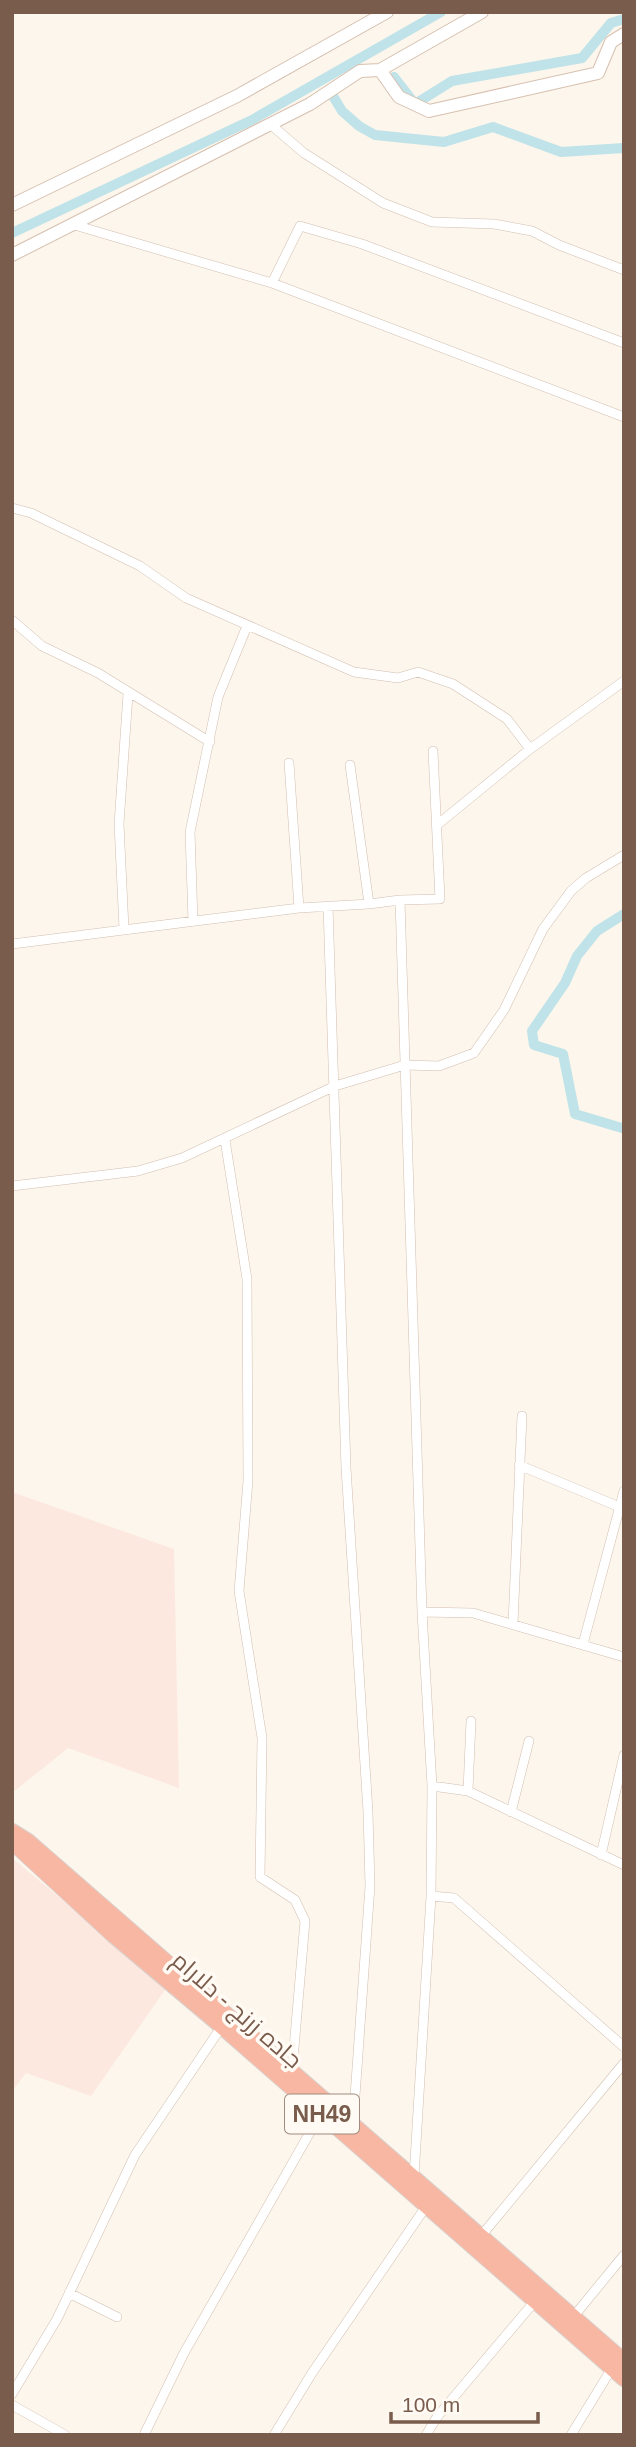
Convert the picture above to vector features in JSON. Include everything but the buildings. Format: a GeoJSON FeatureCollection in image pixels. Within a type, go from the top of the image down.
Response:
{"type":"FeatureCollection","features":[{"type":"Feature","properties":{"kind":"highway","name":"جاده زرنج - دلارام"},"geometry":{"type":"LineString","coordinates":[[12,1832],[28,1842],[574,2316],[620,2369]]}},
{"type":"Feature","properties":{"kind":"highway","name":"جاده زرنج - دلارام"},"geometry":{"type":"LineString","coordinates":[[12,1841],[114,1935],[536,2301],[620,2369]]}},
{"type":"Feature","properties":{"kind":"street"},"geometry":{"type":"LineString","coordinates":[[12,205],[237,96],[387,12]]}},
{"type":"Feature","properties":{"kind":"street"},"geometry":{"type":"LineString","coordinates":[[12,255],[70,223],[310,104],[360,71],[380,69],[482,12]]}},
{"type":"Feature","properties":{"kind":"street"},"geometry":{"type":"LineString","coordinates":[[380,69],[399,97],[429,111],[598,73],[611,42],[624,34]]}},
{"type":"Feature","properties":{"kind":"street"},"geometry":{"type":"LineString","coordinates":[[270,124],[304,152],[383,203],[432,222],[494,224],[532,231],[559,245],[624,270]]}},
{"type":"Feature","properties":{"kind":"street"},"geometry":{"type":"LineString","coordinates":[[70,223],[272,283],[624,417]]}},
{"type":"Feature","properties":{"kind":"street"},"geometry":{"type":"LineString","coordinates":[[272,283],[300,226],[362,244],[624,343]]}},
{"type":"Feature","properties":{"kind":"street"},"geometry":{"type":"LineString","coordinates":[[12,508],[31,513],[140,566],[186,598],[354,672],[398,678],[418,672],[453,684],[507,719],[530,749]]}},
{"type":"Feature","properties":{"kind":"street"},"geometry":{"type":"LineString","coordinates":[[13,621],[43,646],[98,673],[128,694],[210,742]]}},
{"type":"Feature","properties":{"kind":"street"},"geometry":{"type":"LineString","coordinates":[[193,921],[190,832],[218,697],[247,626]]}},
{"type":"Feature","properties":{"kind":"street"},"geometry":{"type":"LineString","coordinates":[[437,825],[530,749],[624,681]]}},
{"type":"Feature","properties":{"kind":"street"},"geometry":{"type":"LineString","coordinates":[[124,929],[119,824],[128,694]]}},
{"type":"Feature","properties":{"kind":"street"},"geometry":{"type":"LineString","coordinates":[[12,944],[299,908],[440,899],[433,751]]}},
{"type":"Feature","properties":{"kind":"street"},"geometry":{"type":"LineString","coordinates":[[289,763],[299,908]]}},
{"type":"Feature","properties":{"kind":"street"},"geometry":{"type":"LineString","coordinates":[[350,765],[369,904]]}},
{"type":"Feature","properties":{"kind":"street"},"geometry":{"type":"LineString","coordinates":[[12,1185],[138,1171],[182,1158],[226,1140],[335,1086],[405,1065],[439,1066],[474,1053],[504,1010],[543,929],[571,891],[624,855]]}},
{"type":"Feature","properties":{"kind":"street"},"geometry":{"type":"LineString","coordinates":[[400,900],[422,1612],[432,1786],[431,1896],[414,2177]]}},
{"type":"Feature","properties":{"kind":"street"},"geometry":{"type":"LineString","coordinates":[[328,906],[346,1468],[370,1874],[352,2124]]}},
{"type":"Feature","properties":{"kind":"street"},"geometry":{"type":"LineString","coordinates":[[226,1140],[247,1279],[248,1480],[239,1591],[262,1738],[260,1877],[295,1900],[305,1921],[292,2071]]}},
{"type":"Feature","properties":{"kind":"street"},"geometry":{"type":"LineString","coordinates":[[513,1624],[522,1416]]}},
{"type":"Feature","properties":{"kind":"street"},"geometry":{"type":"LineString","coordinates":[[519,1465],[621,1507]]}},
{"type":"Feature","properties":{"kind":"street"},"geometry":{"type":"LineString","coordinates":[[583,1644],[624,1491]]}},
{"type":"Feature","properties":{"kind":"street"},"geometry":{"type":"LineString","coordinates":[[422,1612],[473,1613],[624,1657]]}},
{"type":"Feature","properties":{"kind":"street"},"geometry":{"type":"LineString","coordinates":[[468,1791],[471,1721]]}},
{"type":"Feature","properties":{"kind":"street"},"geometry":{"type":"LineString","coordinates":[[511,1812],[529,1741]]}},
{"type":"Feature","properties":{"kind":"street"},"geometry":{"type":"LineString","coordinates":[[601,1855],[624,1755]]}},
{"type":"Feature","properties":{"kind":"street"},"geometry":{"type":"LineString","coordinates":[[432,1786],[468,1791],[624,1865]]}},
{"type":"Feature","properties":{"kind":"street"},"geometry":{"type":"LineString","coordinates":[[431,1896],[454,1898],[624,2047]]}},
{"type":"Feature","properties":{"kind":"street"},"geometry":{"type":"LineString","coordinates":[[12,2394],[69,2293],[135,2155],[222,2026]]}},
{"type":"Feature","properties":{"kind":"street"},"geometry":{"type":"LineString","coordinates":[[481,2236],[624,2063]]}},
{"type":"Feature","properties":{"kind":"street"},"geometry":{"type":"LineString","coordinates":[[144,2435],[184,2353],[321,2113]]}},
{"type":"Feature","properties":{"kind":"street"},"geometry":{"type":"LineString","coordinates":[[274,2435],[312,2373],[427,2204]]}},
{"type":"Feature","properties":{"kind":"street"},"geometry":{"type":"LineString","coordinates":[[574,2316],[624,2255]]}},
{"type":"Feature","properties":{"kind":"street"},"geometry":{"type":"LineString","coordinates":[[69,2293],[117,2317]]}},
{"type":"Feature","properties":{"kind":"street"},"geometry":{"type":"LineString","coordinates":[[426,2435],[436,2417],[536,2301]]}},
{"type":"Feature","properties":{"kind":"street"},"geometry":{"type":"LineString","coordinates":[[571,2435],[620,2369]]}},
{"type":"Feature","properties":{"kind":"street"},"geometry":{"type":"LineString","coordinates":[[12,2405],[65,2435]]}},
{"type":"Feature","properties":{"kind":"shaded area"},"geometry":{"type":"Polygon","coordinates":[[[12,1492],[174,1549],[179,1788],[68,1748],[12,1793],[12,1492]]]}},
{"type":"Feature","properties":{"kind":"shaded area"},"geometry":{"type":"Polygon","coordinates":[[[12,1858],[167,1987],[91,2096],[26,2073],[12,2091],[12,1858]]]}},
{"type":"Feature","properties":{"kind":"waterway"},"geometry":{"type":"LineString","coordinates":[[12,233],[252,120],[441,12]]}},
{"type":"Feature","properties":{"kind":"waterway"},"geometry":{"type":"LineString","coordinates":[[394,77],[415,104],[452,81],[582,58],[611,23],[624,19]]}},
{"type":"Feature","properties":{"kind":"waterway"},"geometry":{"type":"LineString","coordinates":[[330,91],[342,111],[359,126],[375,135],[444,142],[493,127],[561,152],[624,148]]}},
{"type":"Feature","properties":{"kind":"waterway"},"geometry":{"type":"LineString","coordinates":[[622,1128],[575,1114],[563,1054],[534,1045],[532,1031],[565,983],[577,956],[597,931],[624,914]]}}]}
